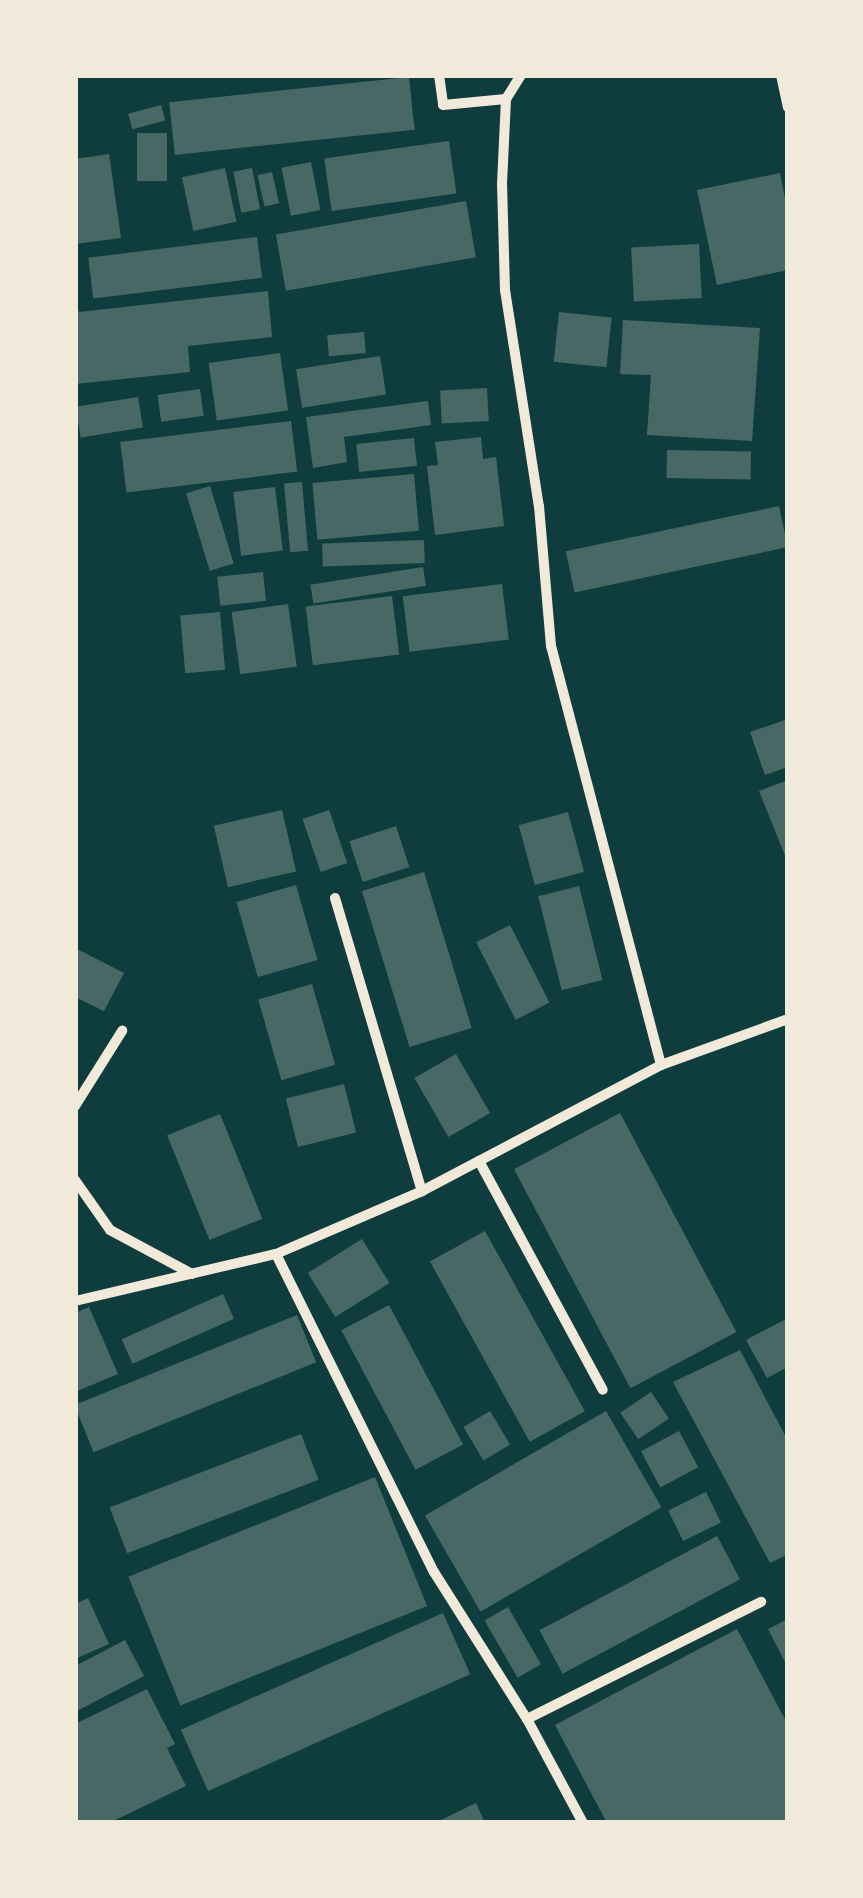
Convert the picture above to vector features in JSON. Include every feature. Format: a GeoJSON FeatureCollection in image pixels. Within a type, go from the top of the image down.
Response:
{"type":"FeatureCollection","features":[{"type":"Feature","properties":{"kind":"street"},"geometry":{"type":"LineString","coordinates":[[439,75],[443,105],[506,99]]}},
{"type":"Feature","properties":{"kind":"street"},"geometry":{"type":"LineString","coordinates":[[521,75],[506,99],[502,184],[505,290],[539,508],[551,646],[661,1065]]}},
{"type":"Feature","properties":{"kind":"street"},"geometry":{"type":"LineString","coordinates":[[781,75],[788,107]]}},
{"type":"Feature","properties":{"kind":"street"},"geometry":{"type":"LineString","coordinates":[[335,898],[422,1191]]}},
{"type":"Feature","properties":{"kind":"street"},"geometry":{"type":"LineString","coordinates":[[75,1301],[276,1254],[422,1191],[661,1065],[788,1020]]}},
{"type":"Feature","properties":{"kind":"street"},"geometry":{"type":"LineString","coordinates":[[75,1106],[122,1032]]}},
{"type":"Feature","properties":{"kind":"street"},"geometry":{"type":"LineString","coordinates":[[479,1161],[603,1390]]}},
{"type":"Feature","properties":{"kind":"street"},"geometry":{"type":"LineString","coordinates":[[75,1180],[110,1230],[192,1274]]}},
{"type":"Feature","properties":{"kind":"street"},"geometry":{"type":"LineString","coordinates":[[276,1254],[434,1572],[527,1719],[582,1823]]}},
{"type":"Feature","properties":{"kind":"street"},"geometry":{"type":"LineString","coordinates":[[527,1719],[761,1602]]}},
{"type":"Feature","properties":{"kind":"building"},"geometry":{"type":"Polygon","coordinates":[[[409,77],[415,130],[175,155],[169,102],[409,77]]]}},
{"type":"Feature","properties":{"kind":"building"},"geometry":{"type":"Polygon","coordinates":[[[161,105],[165,120],[132,129],[128,114],[161,105]]]}},
{"type":"Feature","properties":{"kind":"building"},"geometry":{"type":"Polygon","coordinates":[[[137,133],[167,133],[167,181],[137,181],[137,133]]]}},
{"type":"Feature","properties":{"kind":"building"},"geometry":{"type":"Polygon","coordinates":[[[449,141],[456,193],[332,211],[324,159],[449,141]]]}},
{"type":"Feature","properties":{"kind":"building"},"geometry":{"type":"Polygon","coordinates":[[[109,154],[121,238],[75,244],[75,159],[109,154]]]}},
{"type":"Feature","properties":{"kind":"building"},"geometry":{"type":"Polygon","coordinates":[[[311,162],[320,210],[291,216],[282,168],[311,162]]]}},
{"type":"Feature","properties":{"kind":"building"},"geometry":{"type":"Polygon","coordinates":[[[225,168],[236,222],[193,231],[182,177],[225,168]]]}},
{"type":"Feature","properties":{"kind":"building"},"geometry":{"type":"Polygon","coordinates":[[[252,168],[260,209],[241,213],[233,172],[252,168]]]}},
{"type":"Feature","properties":{"kind":"building"},"geometry":{"type":"Polygon","coordinates":[[[272,172],[279,203],[265,207],[257,175],[272,172]]]}},
{"type":"Feature","properties":{"kind":"building"},"geometry":{"type":"Polygon","coordinates":[[[780,173],[788,214],[788,270],[717,285],[697,190],[780,173]]]}},
{"type":"Feature","properties":{"kind":"building"},"geometry":{"type":"Polygon","coordinates":[[[466,201],[476,257],[286,291],[276,235],[466,201]]]}},
{"type":"Feature","properties":{"kind":"building"},"geometry":{"type":"Polygon","coordinates":[[[257,237],[262,278],[93,298],[88,258],[257,237]]]}},
{"type":"Feature","properties":{"kind":"building"},"geometry":{"type":"Polygon","coordinates":[[[699,244],[702,298],[634,301],[631,248],[699,244]]]}},
{"type":"Feature","properties":{"kind":"building"},"geometry":{"type":"Polygon","coordinates":[[[268,291],[272,337],[188,346],[190,372],[75,384],[75,303],[79,312],[268,291]]]}},
{"type":"Feature","properties":{"kind":"building"},"geometry":{"type":"Polygon","coordinates":[[[559,312],[612,318],[606,367],[554,362],[559,312]]]}},
{"type":"Feature","properties":{"kind":"building"},"geometry":{"type":"Polygon","coordinates":[[[623,320],[760,328],[752,441],[647,435],[651,375],[620,374],[623,320]]]}},
{"type":"Feature","properties":{"kind":"building"},"geometry":{"type":"Polygon","coordinates":[[[364,332],[366,353],[329,356],[327,335],[364,332]]]}},
{"type":"Feature","properties":{"kind":"building"},"geometry":{"type":"Polygon","coordinates":[[[280,353],[288,410],[217,420],[209,363],[280,353]]]}},
{"type":"Feature","properties":{"kind":"building"},"geometry":{"type":"Polygon","coordinates":[[[380,356],[386,395],[302,408],[296,369],[380,356]]]}},
{"type":"Feature","properties":{"kind":"building"},"geometry":{"type":"Polygon","coordinates":[[[487,388],[489,421],[442,423],[440,390],[487,388]]]}},
{"type":"Feature","properties":{"kind":"building"},"geometry":{"type":"Polygon","coordinates":[[[200,389],[204,416],[161,422],[157,395],[200,389]]]}},
{"type":"Feature","properties":{"kind":"building"},"geometry":{"type":"Polygon","coordinates":[[[138,397],[143,428],[81,437],[76,407],[138,397]]]}},
{"type":"Feature","properties":{"kind":"building"},"geometry":{"type":"Polygon","coordinates":[[[428,401],[431,425],[344,437],[347,462],[313,468],[306,417],[428,401]]]}},
{"type":"Feature","properties":{"kind":"building"},"geometry":{"type":"Polygon","coordinates":[[[291,421],[297,472],[126,493],[120,442],[291,421]]]}},
{"type":"Feature","properties":{"kind":"building"},"geometry":{"type":"Polygon","coordinates":[[[481,437],[483,459],[496,457],[504,526],[435,535],[427,466],[438,465],[435,442],[481,437]]]}},
{"type":"Feature","properties":{"kind":"building"},"geometry":{"type":"Polygon","coordinates":[[[414,438],[417,466],[359,472],[356,444],[414,438]]]}},
{"type":"Feature","properties":{"kind":"building"},"geometry":{"type":"Polygon","coordinates":[[[667,450],[751,451],[750,479],[667,478],[667,450]]]}},
{"type":"Feature","properties":{"kind":"building"},"geometry":{"type":"Polygon","coordinates":[[[414,474],[419,531],[317,540],[312,483],[414,474]]]}},
{"type":"Feature","properties":{"kind":"building"},"geometry":{"type":"Polygon","coordinates":[[[302,482],[308,551],[290,552],[284,484],[302,482]]]}},
{"type":"Feature","properties":{"kind":"building"},"geometry":{"type":"Polygon","coordinates":[[[210,486],[234,563],[210,571],[186,493],[210,486]]]}},
{"type":"Feature","properties":{"kind":"building"},"geometry":{"type":"Polygon","coordinates":[[[275,487],[283,551],[241,556],[233,492],[275,487]]]}},
{"type":"Feature","properties":{"kind":"building"},"geometry":{"type":"Polygon","coordinates":[[[779,506],[788,547],[574,592],[566,551],[779,506]]]}},
{"type":"Feature","properties":{"kind":"building"},"geometry":{"type":"Polygon","coordinates":[[[424,540],[425,563],[323,567],[322,544],[424,540]]]}},
{"type":"Feature","properties":{"kind":"building"},"geometry":{"type":"Polygon","coordinates":[[[423,567],[426,586],[313,604],[310,585],[423,567]]]}},
{"type":"Feature","properties":{"kind":"building"},"geometry":{"type":"Polygon","coordinates":[[[263,572],[266,601],[220,606],[217,577],[263,572]]]}},
{"type":"Feature","properties":{"kind":"building"},"geometry":{"type":"Polygon","coordinates":[[[502,584],[509,640],[410,652],[403,596],[502,584]]]}},
{"type":"Feature","properties":{"kind":"building"},"geometry":{"type":"Polygon","coordinates":[[[392,596],[399,655],[313,665],[306,607],[392,596]]]}},
{"type":"Feature","properties":{"kind":"building"},"geometry":{"type":"Polygon","coordinates":[[[288,604],[297,666],[240,674],[232,612],[288,604]]]}},
{"type":"Feature","properties":{"kind":"building"},"geometry":{"type":"Polygon","coordinates":[[[220,612],[225,670],[185,673],[180,615],[220,612]]]}},
{"type":"Feature","properties":{"kind":"building"},"geometry":{"type":"Polygon","coordinates":[[[788,719],[788,767],[765,775],[750,732],[788,719]]]}},
{"type":"Feature","properties":{"kind":"building"},"geometry":{"type":"Polygon","coordinates":[[[788,780],[788,863],[759,791],[788,780]]]}},
{"type":"Feature","properties":{"kind":"building"},"geometry":{"type":"Polygon","coordinates":[[[282,810],[296,871],[228,887],[214,826],[282,810]]]}},
{"type":"Feature","properties":{"kind":"building"},"geometry":{"type":"Polygon","coordinates":[[[329,810],[347,863],[321,872],[303,819],[329,810]]]}},
{"type":"Feature","properties":{"kind":"building"},"geometry":{"type":"Polygon","coordinates":[[[568,812],[584,872],[535,885],[519,825],[568,812]]]}},
{"type":"Feature","properties":{"kind":"building"},"geometry":{"type":"Polygon","coordinates":[[[396,826],[409,867],[363,882],[349,841],[396,826]]]}},
{"type":"Feature","properties":{"kind":"building"},"geometry":{"type":"Polygon","coordinates":[[[424,872],[472,1028],[409,1047],[362,891],[424,872]]]}},
{"type":"Feature","properties":{"kind":"building"},"geometry":{"type":"Polygon","coordinates":[[[296,885],[317,960],[258,977],[236,902],[296,885]]]}},
{"type":"Feature","properties":{"kind":"building"},"geometry":{"type":"Polygon","coordinates":[[[579,886],[602,980],[562,990],[538,896],[579,886]]]}},
{"type":"Feature","properties":{"kind":"building"},"geometry":{"type":"Polygon","coordinates":[[[510,925],[549,1003],[516,1020],[476,942],[510,925]]]}},
{"type":"Feature","properties":{"kind":"building"},"geometry":{"type":"Polygon","coordinates":[[[75,948],[124,973],[104,1011],[75,997],[75,948]]]}},
{"type":"Feature","properties":{"kind":"building"},"geometry":{"type":"Polygon","coordinates":[[[312,984],[335,1065],[281,1080],[258,999],[312,984]]]}},
{"type":"Feature","properties":{"kind":"building"},"geometry":{"type":"Polygon","coordinates":[[[456,1054],[490,1113],[448,1137],[414,1078],[456,1054]]]}},
{"type":"Feature","properties":{"kind":"building"},"geometry":{"type":"Polygon","coordinates":[[[344,1084],[356,1133],[298,1147],[286,1099],[344,1084]]]}},
{"type":"Feature","properties":{"kind":"building"},"geometry":{"type":"Polygon","coordinates":[[[620,1113],[736,1332],[630,1388],[514,1169],[620,1113]]]}},
{"type":"Feature","properties":{"kind":"building"},"geometry":{"type":"Polygon","coordinates":[[[220,1114],[262,1219],[209,1240],[167,1135],[220,1114]]]}},
{"type":"Feature","properties":{"kind":"building"},"geometry":{"type":"Polygon","coordinates":[[[485,1231],[585,1411],[530,1442],[430,1262],[485,1231]]]}},
{"type":"Feature","properties":{"kind":"building"},"geometry":{"type":"Polygon","coordinates":[[[362,1239],[390,1283],[335,1317],[308,1273],[362,1239]]]}},
{"type":"Feature","properties":{"kind":"building"},"geometry":{"type":"Polygon","coordinates":[[[223,1294],[234,1319],[133,1364],[122,1339],[223,1294]]]}},
{"type":"Feature","properties":{"kind":"building"},"geometry":{"type":"Polygon","coordinates":[[[389,1305],[463,1445],[415,1470],[341,1330],[389,1305]]]}},
{"type":"Feature","properties":{"kind":"building"},"geometry":{"type":"Polygon","coordinates":[[[89,1307],[118,1374],[75,1392],[75,1313],[89,1307]]]}},
{"type":"Feature","properties":{"kind":"building"},"geometry":{"type":"Polygon","coordinates":[[[297,1315],[316,1362],[94,1452],[75,1405],[297,1315]]]}},
{"type":"Feature","properties":{"kind":"building"},"geometry":{"type":"Polygon","coordinates":[[[788,1318],[788,1367],[767,1378],[746,1340],[788,1318]]]}},
{"type":"Feature","properties":{"kind":"building"},"geometry":{"type":"Polygon","coordinates":[[[740,1350],[788,1441],[788,1554],[770,1563],[673,1382],[740,1350]]]}},
{"type":"Feature","properties":{"kind":"building"},"geometry":{"type":"Polygon","coordinates":[[[651,1392],[669,1419],[638,1439],[620,1413],[651,1392]]]}},
{"type":"Feature","properties":{"kind":"building"},"geometry":{"type":"Polygon","coordinates":[[[490,1411],[510,1444],[484,1460],[463,1427],[490,1411]]]}},
{"type":"Feature","properties":{"kind":"building"},"geometry":{"type":"Polygon","coordinates":[[[606,1411],[662,1507],[481,1612],[425,1516],[606,1411]]]}},
{"type":"Feature","properties":{"kind":"building"},"geometry":{"type":"Polygon","coordinates":[[[679,1431],[698,1467],[660,1487],[641,1451],[679,1431]]]}},
{"type":"Feature","properties":{"kind":"building"},"geometry":{"type":"Polygon","coordinates":[[[301,1434],[319,1480],[127,1553],[110,1507],[301,1434]]]}},
{"type":"Feature","properties":{"kind":"building"},"geometry":{"type":"Polygon","coordinates":[[[375,1477],[427,1606],[180,1706],[128,1577],[375,1477]]]}},
{"type":"Feature","properties":{"kind":"building"},"geometry":{"type":"Polygon","coordinates":[[[706,1492],[721,1523],[683,1541],[668,1510],[706,1492]]]}},
{"type":"Feature","properties":{"kind":"building"},"geometry":{"type":"Polygon","coordinates":[[[717,1536],[740,1579],[563,1674],[540,1630],[717,1536]]]}},
{"type":"Feature","properties":{"kind":"building"},"geometry":{"type":"Polygon","coordinates":[[[88,1598],[109,1644],[75,1659],[75,1604],[88,1598]]]}},
{"type":"Feature","properties":{"kind":"building"},"geometry":{"type":"Polygon","coordinates":[[[508,1607],[541,1664],[518,1678],[485,1620],[508,1607]]]}},
{"type":"Feature","properties":{"kind":"building"},"geometry":{"type":"Polygon","coordinates":[[[443,1613],[470,1674],[208,1791],[181,1730],[443,1613]]]}},
{"type":"Feature","properties":{"kind":"building"},"geometry":{"type":"Polygon","coordinates":[[[788,1619],[788,1668],[768,1629],[788,1619]]]}},
{"type":"Feature","properties":{"kind":"building"},"geometry":{"type":"Polygon","coordinates":[[[737,1629],[788,1725],[788,1823],[607,1823],[555,1725],[737,1629]]]}},
{"type":"Feature","properties":{"kind":"building"},"geometry":{"type":"Polygon","coordinates":[[[125,1640],[144,1676],[75,1712],[75,1666],[125,1640]]]}},
{"type":"Feature","properties":{"kind":"building"},"geometry":{"type":"Polygon","coordinates":[[[147,1689],[175,1744],[167,1748],[186,1786],[109,1823],[75,1823],[75,1724],[147,1689]]]}},
{"type":"Feature","properties":{"kind":"building"},"geometry":{"type":"Polygon","coordinates":[[[476,1803],[485,1823],[435,1823],[476,1803]]]}}]}
